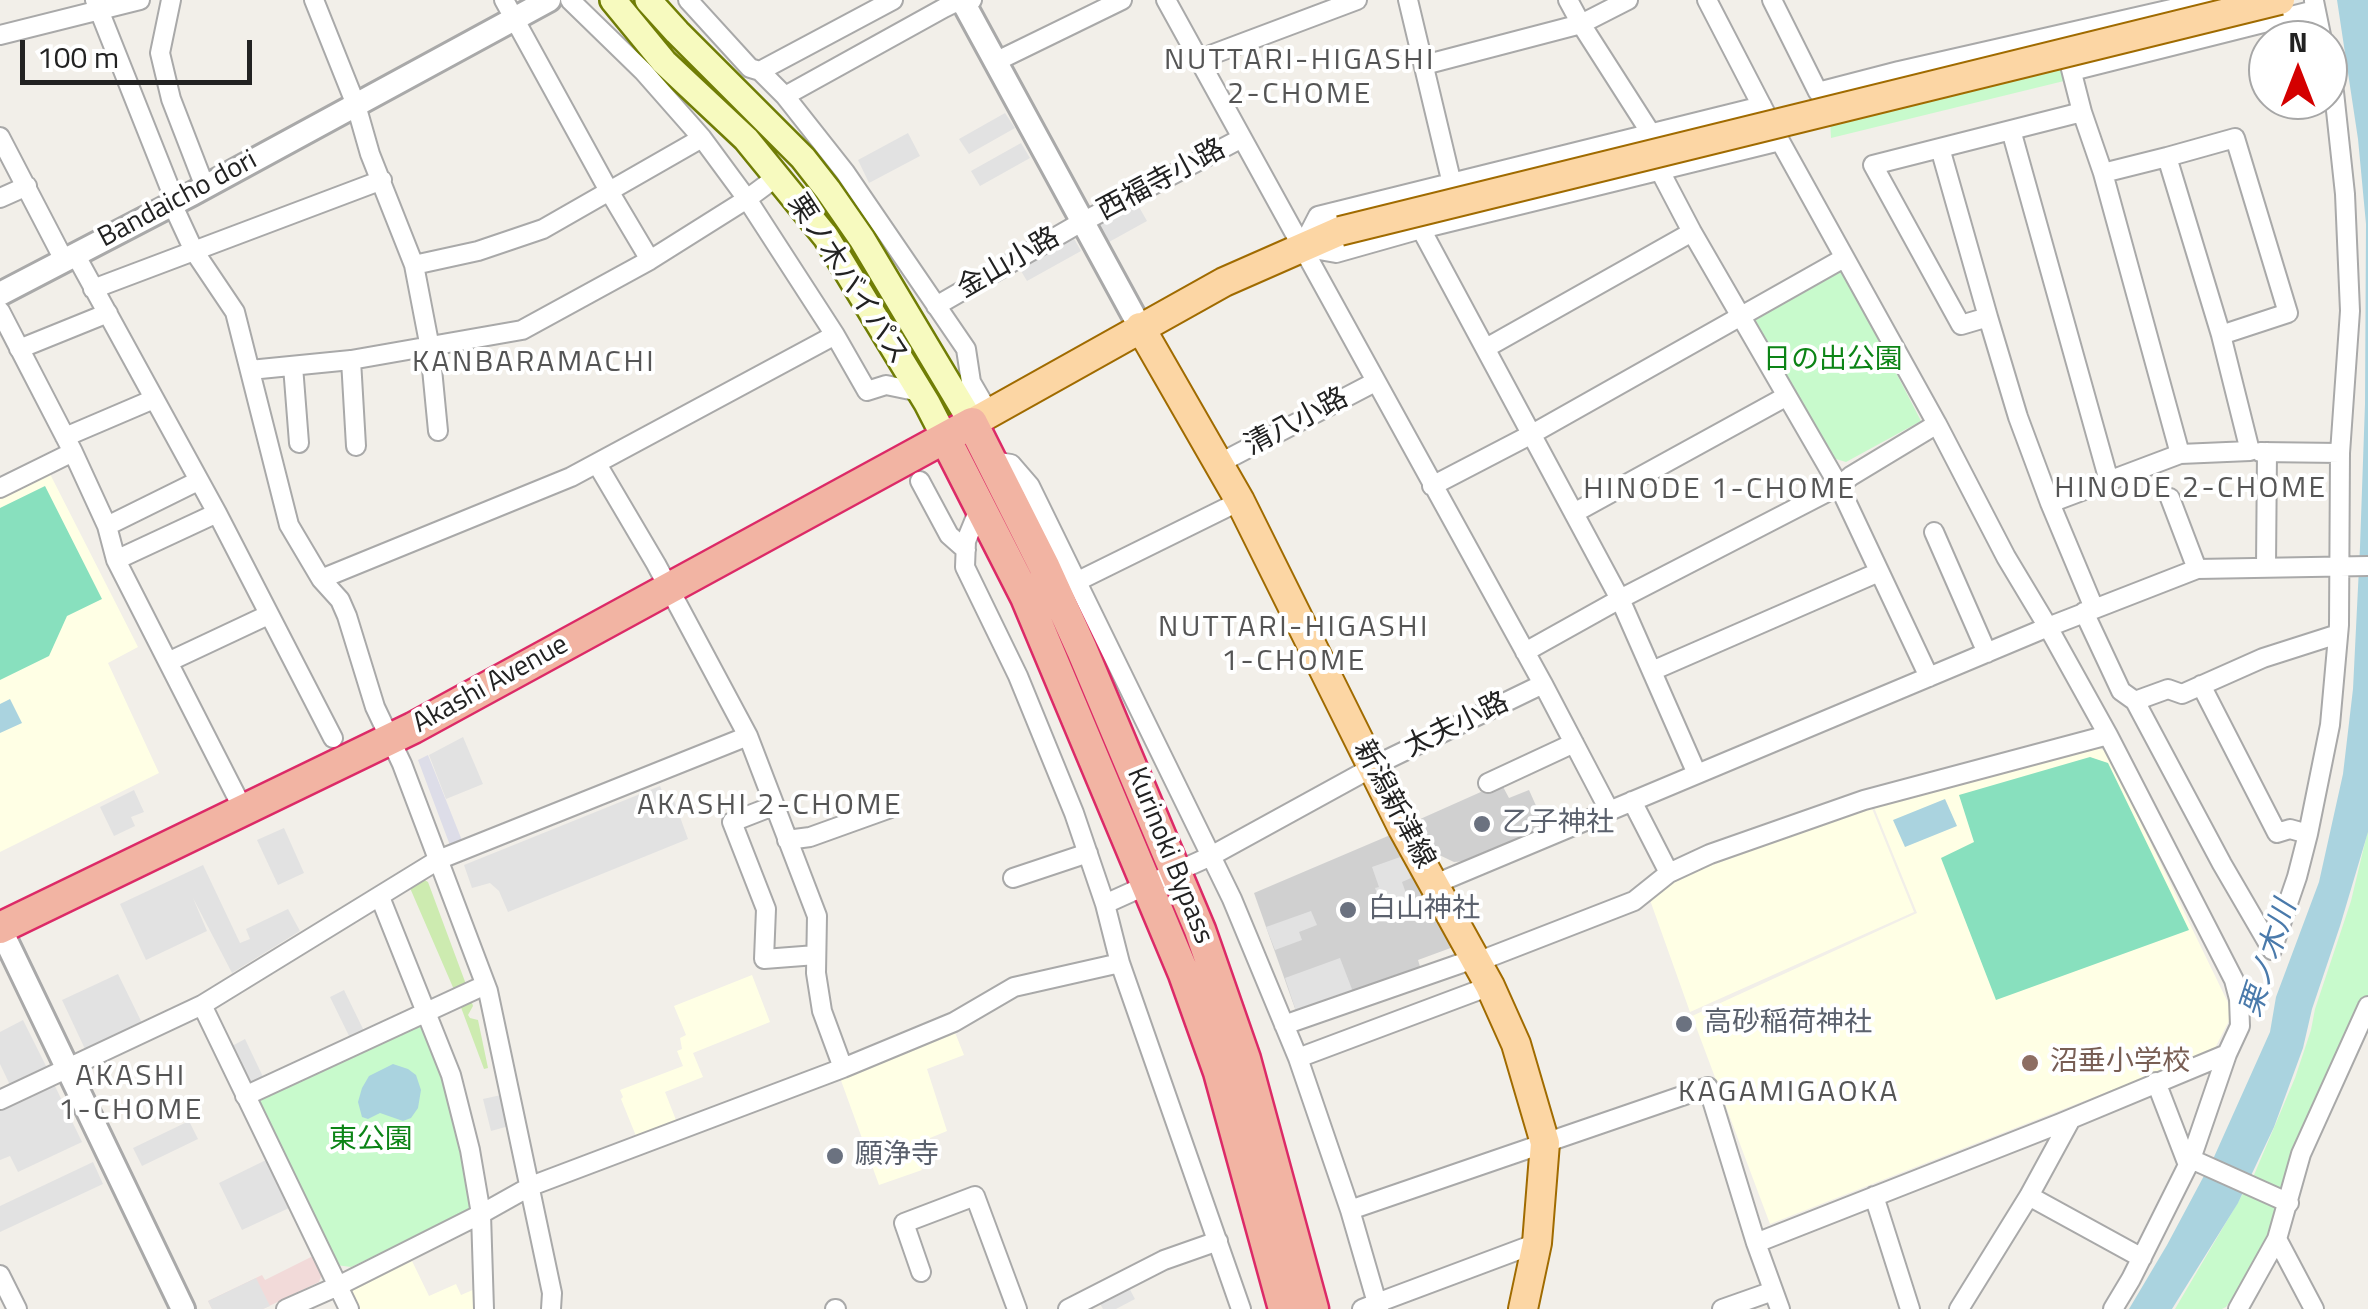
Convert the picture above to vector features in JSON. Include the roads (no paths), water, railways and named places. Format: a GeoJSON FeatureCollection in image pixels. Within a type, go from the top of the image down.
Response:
{"type":"FeatureCollection","features":[{"type":"Feature","properties":{"kind":"highway","name":"Kurinoki Bypass"},"geometry":{"type":"LineString","coordinates":[[969,424],[992,461],[1074,633],[1177,872],[1245,1059],[1314,1309]]}},
{"type":"Feature","properties":{"kind":"highway","name":"Kurinoki Bypass"},"geometry":{"type":"LineString","coordinates":[[969,424],[980,506],[1026,597],[1149,884],[1219,1072],[1284,1309]]}},
{"type":"Feature","properties":{"kind":"highway","name":"Akashi Avenue"},"geometry":{"type":"LineString","coordinates":[[0,928],[390,740],[969,424]]}},
{"type":"Feature","properties":{"kind":"main road","name":"栗ノ木バイパス"},"geometry":{"type":"LineString","coordinates":[[613,0],[664,62],[746,139],[826,237],[920,392],[969,424]]}},
{"type":"Feature","properties":{"kind":"main road","name":"栗ノ木バイパス"},"geometry":{"type":"LineString","coordinates":[[648,0],[803,158],[828,190],[862,239],[969,424]]}},
{"type":"Feature","properties":{"kind":"main road"},"geometry":{"type":"LineString","coordinates":[[969,424],[1224,282],[1340,231],[2280,0]]}},
{"type":"Feature","properties":{"kind":"main road","name":"新潟新津線"},"geometry":{"type":"LineString","coordinates":[[1140,327],[1240,502],[1516,1044],[1545,1143],[1536,1243],[1523,1309]]}},
{"type":"Feature","properties":{"kind":"street"},"geometry":{"type":"LineString","coordinates":[[0,35],[97,4],[140,0]]}},
{"type":"Feature","properties":{"kind":"street"},"geometry":{"type":"LineString","coordinates":[[171,0],[160,53],[171,99],[204,187]]}},
{"type":"Feature","properties":{"kind":"street"},"geometry":{"type":"LineString","coordinates":[[314,0],[414,264],[430,348],[438,431]]}},
{"type":"Feature","properties":{"kind":"street","name":"Bandaicho dori"},"geometry":{"type":"LineString","coordinates":[[0,294],[356,105],[510,10],[548,0]]}},
{"type":"Feature","properties":{"kind":"street"},"geometry":{"type":"LineString","coordinates":[[570,0],[643,71],[702,138],[747,199],[867,391],[886,385],[920,392]]}},
{"type":"Feature","properties":{"kind":"street"},"geometry":{"type":"LineString","coordinates":[[688,0],[750,68],[760,71],[784,96],[845,172],[966,349],[971,382],[969,424]]}},
{"type":"Feature","properties":{"kind":"street"},"geometry":{"type":"LineString","coordinates":[[760,71],[893,0]]}},
{"type":"Feature","properties":{"kind":"street"},"geometry":{"type":"LineString","coordinates":[[995,62],[1122,0]]}},
{"type":"Feature","properties":{"kind":"street"},"geometry":{"type":"LineString","coordinates":[[1166,0],[1609,810]]}},
{"type":"Feature","properties":{"kind":"street"},"geometry":{"type":"LineString","coordinates":[[1200,59],[1357,0]]}},
{"type":"Feature","properties":{"kind":"street"},"geometry":{"type":"LineString","coordinates":[[1408,0],[1452,184]]}},
{"type":"Feature","properties":{"kind":"street"},"geometry":{"type":"LineString","coordinates":[[1568,0],[1652,134],[1660,171],[1839,486],[1929,677]]}},
{"type":"Feature","properties":{"kind":"street"},"geometry":{"type":"LineString","coordinates":[[1424,66],[1581,24],[1628,0]]}},
{"type":"Feature","properties":{"kind":"street"},"geometry":{"type":"LineString","coordinates":[[1708,0],[1780,141],[2006,557],[2108,735],[2234,980],[2240,1026],[2191,1162],[2113,1309]]}},
{"type":"Feature","properties":{"kind":"street"},"geometry":{"type":"LineString","coordinates":[[1772,0],[1818,92],[2062,34],[2153,7],[2211,0]]}},
{"type":"Feature","properties":{"kind":"street"},"geometry":{"type":"LineString","coordinates":[[784,96],[954,3],[966,2],[1140,327]]}},
{"type":"Feature","properties":{"kind":"street"},"geometry":{"type":"LineString","coordinates":[[97,4],[172,204],[194,251],[235,312],[289,525],[347,616],[375,707],[485,985],[531,1186],[552,1309]]}},
{"type":"Feature","properties":{"kind":"street"},"geometry":{"type":"LineString","coordinates":[[2072,72],[2314,5]]}},
{"type":"Feature","properties":{"kind":"street"},"geometry":{"type":"LineString","coordinates":[[510,10],[650,260]]}},
{"type":"Feature","properties":{"kind":"street"},"geometry":{"type":"LineString","coordinates":[[2062,34],[2180,454]]}},
{"type":"Feature","properties":{"kind":"street"},"geometry":{"type":"LineString","coordinates":[[1302,247],[1318,216],[1762,106]]}},
{"type":"Feature","properties":{"kind":"street"},"geometry":{"type":"LineString","coordinates":[[1988,316],[1961,325],[1873,165],[2082,112]]}},
{"type":"Feature","properties":{"kind":"street"},"geometry":{"type":"LineString","coordinates":[[1940,148],[2018,417],[2122,691],[2134,701],[2272,950],[2298,877],[2308,834],[2330,724],[2338,634],[2340,452],[2350,312],[2337,120]]}},
{"type":"Feature","properties":{"kind":"street"},"geometry":{"type":"LineString","coordinates":[[2011,130],[2108,481]]}},
{"type":"Feature","properties":{"kind":"street"},"geometry":{"type":"LineString","coordinates":[[0,136],[70,257],[108,313],[217,512],[333,738]]}},
{"type":"Feature","properties":{"kind":"street"},"geometry":{"type":"LineString","coordinates":[[414,264],[478,251],[542,228],[702,138]]}},
{"type":"Feature","properties":{"kind":"street","name":"西福寺小路"},"geometry":{"type":"LineString","coordinates":[[1082,224],[1242,138]]}},
{"type":"Feature","properties":{"kind":"street"},"geometry":{"type":"LineString","coordinates":[[2102,173],[2235,138],[2288,313],[2221,335]]}},
{"type":"Feature","properties":{"kind":"street"},"geometry":{"type":"LineString","coordinates":[[1302,247],[1336,253],[1780,141]]}},
{"type":"Feature","properties":{"kind":"street"},"geometry":{"type":"LineString","coordinates":[[2167,156],[2258,452],[2266,566]]}},
{"type":"Feature","properties":{"kind":"street"},"geometry":{"type":"LineString","coordinates":[[250,370],[350,360],[522,330],[650,260],[778,176]]}},
{"type":"Feature","properties":{"kind":"street"},"geometry":{"type":"LineString","coordinates":[[93,289],[382,180]]}},
{"type":"Feature","properties":{"kind":"street"},"geometry":{"type":"LineString","coordinates":[[0,198],[27,186]]}},
{"type":"Feature","properties":{"kind":"street","name":"金山小路"},"geometry":{"type":"LineString","coordinates":[[936,306],[1082,224]]}},
{"type":"Feature","properties":{"kind":"street"},"geometry":{"type":"LineString","coordinates":[[1421,229],[1620,599],[1697,774]]}},
{"type":"Feature","properties":{"kind":"street"},"geometry":{"type":"LineString","coordinates":[[1486,348],[1692,232]]}},
{"type":"Feature","properties":{"kind":"street"},"geometry":{"type":"LineString","coordinates":[[1432,486],[1844,258]]}},
{"type":"Feature","properties":{"kind":"street"},"geometry":{"type":"LineString","coordinates":[[0,311],[69,444],[107,526],[116,560],[244,810]]}},
{"type":"Feature","properties":{"kind":"street"},"geometry":{"type":"LineString","coordinates":[[19,349],[108,313]]}},
{"type":"Feature","properties":{"kind":"street"},"geometry":{"type":"LineString","coordinates":[[321,579],[597,464],[836,336]]}},
{"type":"Feature","properties":{"kind":"street"},"geometry":{"type":"LineString","coordinates":[[350,360],[356,446]]}},
{"type":"Feature","properties":{"kind":"street"},"geometry":{"type":"LineString","coordinates":[[293,366],[299,443]]}},
{"type":"Feature","properties":{"kind":"street","name":"清八小路"},"geometry":{"type":"LineString","coordinates":[[1218,464],[1375,382]]}},
{"type":"Feature","properties":{"kind":"street"},"geometry":{"type":"LineString","coordinates":[[1574,513],[1787,396]]}},
{"type":"Feature","properties":{"kind":"street"},"geometry":{"type":"LineString","coordinates":[[0,488],[69,444],[154,399]]}},
{"type":"Feature","properties":{"kind":"street"},"geometry":{"type":"LineString","coordinates":[[1526,652],[1839,486],[1937,424]]}},
{"type":"Feature","properties":{"kind":"street"},"geometry":{"type":"LineString","coordinates":[[2050,503],[2180,454],[2340,452]]}},
{"type":"Feature","properties":{"kind":"street"},"geometry":{"type":"LineString","coordinates":[[992,461],[1011,464],[1030,486],[1211,856],[1298,1058],[1350,1210],[1373,1307],[1536,1243]]}},
{"type":"Feature","properties":{"kind":"street"},"geometry":{"type":"LineString","coordinates":[[597,464],[748,736],[817,916],[816,973],[822,1011],[842,1068]]}},
{"type":"Feature","properties":{"kind":"street"},"geometry":{"type":"LineString","coordinates":[[107,526],[198,481]]}},
{"type":"Feature","properties":{"kind":"street"},"geometry":{"type":"LineString","coordinates":[[920,481],[949,535],[966,550]]}},
{"type":"Feature","properties":{"kind":"street"},"geometry":{"type":"LineString","coordinates":[[2170,498],[2197,569]]}},
{"type":"Feature","properties":{"kind":"street"},"geometry":{"type":"LineString","coordinates":[[1078,582],[1240,502]]}},
{"type":"Feature","properties":{"kind":"street"},"geometry":{"type":"LineString","coordinates":[[980,506],[966,541],[965,568],[1018,676],[1088,854],[1120,963],[1241,1309]]}},
{"type":"Feature","properties":{"kind":"street"},"geometry":{"type":"LineString","coordinates":[[116,560],[217,512]]}},
{"type":"Feature","properties":{"kind":"street"},"geometry":{"type":"LineString","coordinates":[[1934,532],[1987,653]]}},
{"type":"Feature","properties":{"kind":"street"},"geometry":{"type":"LineString","coordinates":[[1436,884],[2089,610],[2197,569],[2368,566]]}},
{"type":"Feature","properties":{"kind":"street"},"geometry":{"type":"LineString","coordinates":[[1652,671],[1879,572]]}},
{"type":"Feature","properties":{"kind":"street"},"geometry":{"type":"LineString","coordinates":[[168,662],[268,615]]}},
{"type":"Feature","properties":{"kind":"street"},"geometry":{"type":"LineString","coordinates":[[2134,701],[2168,688],[2182,694],[2263,658],[2338,634]]}},
{"type":"Feature","properties":{"kind":"street","name":"太夫小路"},"geometry":{"type":"LineString","coordinates":[[1105,904],[1211,856],[1372,767],[1543,684]]}},
{"type":"Feature","properties":{"kind":"street"},"geometry":{"type":"LineString","coordinates":[[2201,685],[2277,833],[2290,829],[2308,834]]}},
{"type":"Feature","properties":{"kind":"street"},"geometry":{"type":"LineString","coordinates":[[1298,1058],[1386,1027],[1478,970],[1634,900],[1669,873],[1710,854],[1864,800],[2108,735]]}},
{"type":"Feature","properties":{"kind":"street"},"geometry":{"type":"LineString","coordinates":[[0,1100],[202,1006],[438,860],[748,736]]}},
{"type":"Feature","properties":{"kind":"street"},"geometry":{"type":"LineString","coordinates":[[1488,783],[1574,743]]}},
{"type":"Feature","properties":{"kind":"street"},"geometry":{"type":"LineString","coordinates":[[1632,801],[1669,873]]}},
{"type":"Feature","properties":{"kind":"street"},"geometry":{"type":"LineString","coordinates":[[774,806],[732,822],[766,909],[764,959],[816,955]]}},
{"type":"Feature","properties":{"kind":"street"},"geometry":{"type":"LineString","coordinates":[[787,840],[810,837],[888,809]]}},
{"type":"Feature","properties":{"kind":"street"},"geometry":{"type":"LineString","coordinates":[[1012,878],[1088,854]]}},
{"type":"Feature","properties":{"kind":"street"},"geometry":{"type":"LineString","coordinates":[[380,897],[451,1074],[482,1214],[484,1309]]}},
{"type":"Feature","properties":{"kind":"street"},"geometry":{"type":"LineString","coordinates":[[0,928],[183,1309]]}},
{"type":"Feature","properties":{"kind":"street"},"geometry":{"type":"LineString","coordinates":[[286,1309],[482,1214],[531,1186],[954,1022],[1014,987],[1120,963]]}},
{"type":"Feature","properties":{"kind":"street"},"geometry":{"type":"LineString","coordinates":[[1284,1026],[1478,970]]}},
{"type":"Feature","properties":{"kind":"street"},"geometry":{"type":"LineString","coordinates":[[245,1096],[485,985]]}},
{"type":"Feature","properties":{"kind":"street"},"geometry":{"type":"LineString","coordinates":[[202,1006],[349,1309]]}},
{"type":"Feature","properties":{"kind":"street"},"geometry":{"type":"LineString","coordinates":[[2238,1309],[2277,1239],[2282,1200],[2368,1006]]}},
{"type":"Feature","properties":{"kind":"street"},"geometry":{"type":"LineString","coordinates":[[1756,1243],[2227,1054]]}},
{"type":"Feature","properties":{"kind":"street"},"geometry":{"type":"LineString","coordinates":[[2156,1082],[2160,1099],[2191,1162],[2282,1200]]}},
{"type":"Feature","properties":{"kind":"street"},"geometry":{"type":"LineString","coordinates":[[1350,1210],[1708,1087],[1777,1300],[1722,1309]]}},
{"type":"Feature","properties":{"kind":"street"},"geometry":{"type":"LineString","coordinates":[[1959,1309],[2071,1119]]}},
{"type":"Feature","properties":{"kind":"street"},"geometry":{"type":"LineString","coordinates":[[921,1272],[904,1224],[975,1196],[1017,1309]]}},
{"type":"Feature","properties":{"kind":"street"},"geometry":{"type":"LineString","coordinates":[[1874,1196],[1910,1309]]}},
{"type":"Feature","properties":{"kind":"street"},"geometry":{"type":"LineString","coordinates":[[2029,1196],[2142,1258]]}},
{"type":"Feature","properties":{"kind":"street"},"geometry":{"type":"LineString","coordinates":[[2277,1239],[2314,1309]]}},
{"type":"Feature","properties":{"kind":"street"},"geometry":{"type":"LineString","coordinates":[[1068,1309],[1164,1260],[1218,1240]]}},
{"type":"Feature","properties":{"kind":"street"},"geometry":{"type":"LineString","coordinates":[[0,1275],[17,1309]]}},
{"type":"Feature","properties":{"kind":"water"},"geometry":{"type":"Polygon","coordinates":[[[2337,0],[2368,0],[2368,832],[2303,1048],[2274,1127],[2238,1203],[2172,1309],[2129,1309],[2214,1157],[2270,1032],[2276,997],[2319,882],[2343,774],[2353,689],[2360,547],[2366,224],[2348,73],[2348,20],[2340,20],[2337,0]]]}},
{"type":"Feature","properties":{"kind":"water"},"geometry":{"type":"Polygon","coordinates":[[[10,699],[22,723],[0,733],[0,704],[10,699]]]}},
{"type":"Feature","properties":{"kind":"water"},"geometry":{"type":"Polygon","coordinates":[[[1945,799],[1957,826],[1905,847],[1893,820],[1945,799]]]}},
{"type":"Feature","properties":{"kind":"water"},"geometry":{"type":"Polygon","coordinates":[[[393,1064],[416,1075],[421,1090],[418,1108],[403,1121],[380,1113],[368,1119],[362,1117],[358,1102],[369,1076],[393,1064]]]}},
{"type":"Feature","properties":{"kind":"place","name":"乙子神社"},"geometry":{"type":"Point","coordinates":[1482,824]}},
{"type":"Feature","properties":{"kind":"place","name":"白山神社"},"geometry":{"type":"Point","coordinates":[1348,910]}},
{"type":"Feature","properties":{"kind":"place","name":"高砂稲荷神社"},"geometry":{"type":"Point","coordinates":[1684,1024]}},
{"type":"Feature","properties":{"kind":"place","name":"沼垂小学校"},"geometry":{"type":"Point","coordinates":[2030,1063]}},
{"type":"Feature","properties":{"kind":"place","name":"願浄寺"},"geometry":{"type":"Point","coordinates":[835,1156]}},
{"type":"Feature","properties":{"kind":"district","name":"NUTTARI-HIGASHI 2-CHOME"},"geometry":{"type":"Point","coordinates":[1300,79]}},
{"type":"Feature","properties":{"kind":"district","name":"KANBARAMACHI"},"geometry":{"type":"Point","coordinates":[534,364]}},
{"type":"Feature","properties":{"kind":"district","name":"HINODE 2-CHOME"},"geometry":{"type":"Point","coordinates":[2191,490]}},
{"type":"Feature","properties":{"kind":"district","name":"HINODE 1-CHOME"},"geometry":{"type":"Point","coordinates":[1720,491]}},
{"type":"Feature","properties":{"kind":"district","name":"NUTTARI-HIGASHI 1-CHOME"},"geometry":{"type":"Point","coordinates":[1294,646]}},
{"type":"Feature","properties":{"kind":"district","name":"AKASHI 2-CHOME"},"geometry":{"type":"Point","coordinates":[770,807]}},
{"type":"Feature","properties":{"kind":"district","name":"KAGAMIGAOKA"},"geometry":{"type":"Point","coordinates":[1789,1094]}},
{"type":"Feature","properties":{"kind":"district","name":"AKASHI 1-CHOME"},"geometry":{"type":"Point","coordinates":[131,1095]}},
{"type":"Feature","properties":{"kind":"park label","name":"日の出公園"},"geometry":{"type":"Point","coordinates":[1833,361]}},
{"type":"Feature","properties":{"kind":"park label","name":"東公園"},"geometry":{"type":"Point","coordinates":[371,1141]}},
{"type":"Feature","properties":{"kind":"water label","name":"栗ノ木川"},"geometry":{"type":"Point","coordinates":[2270,959]}}]}
